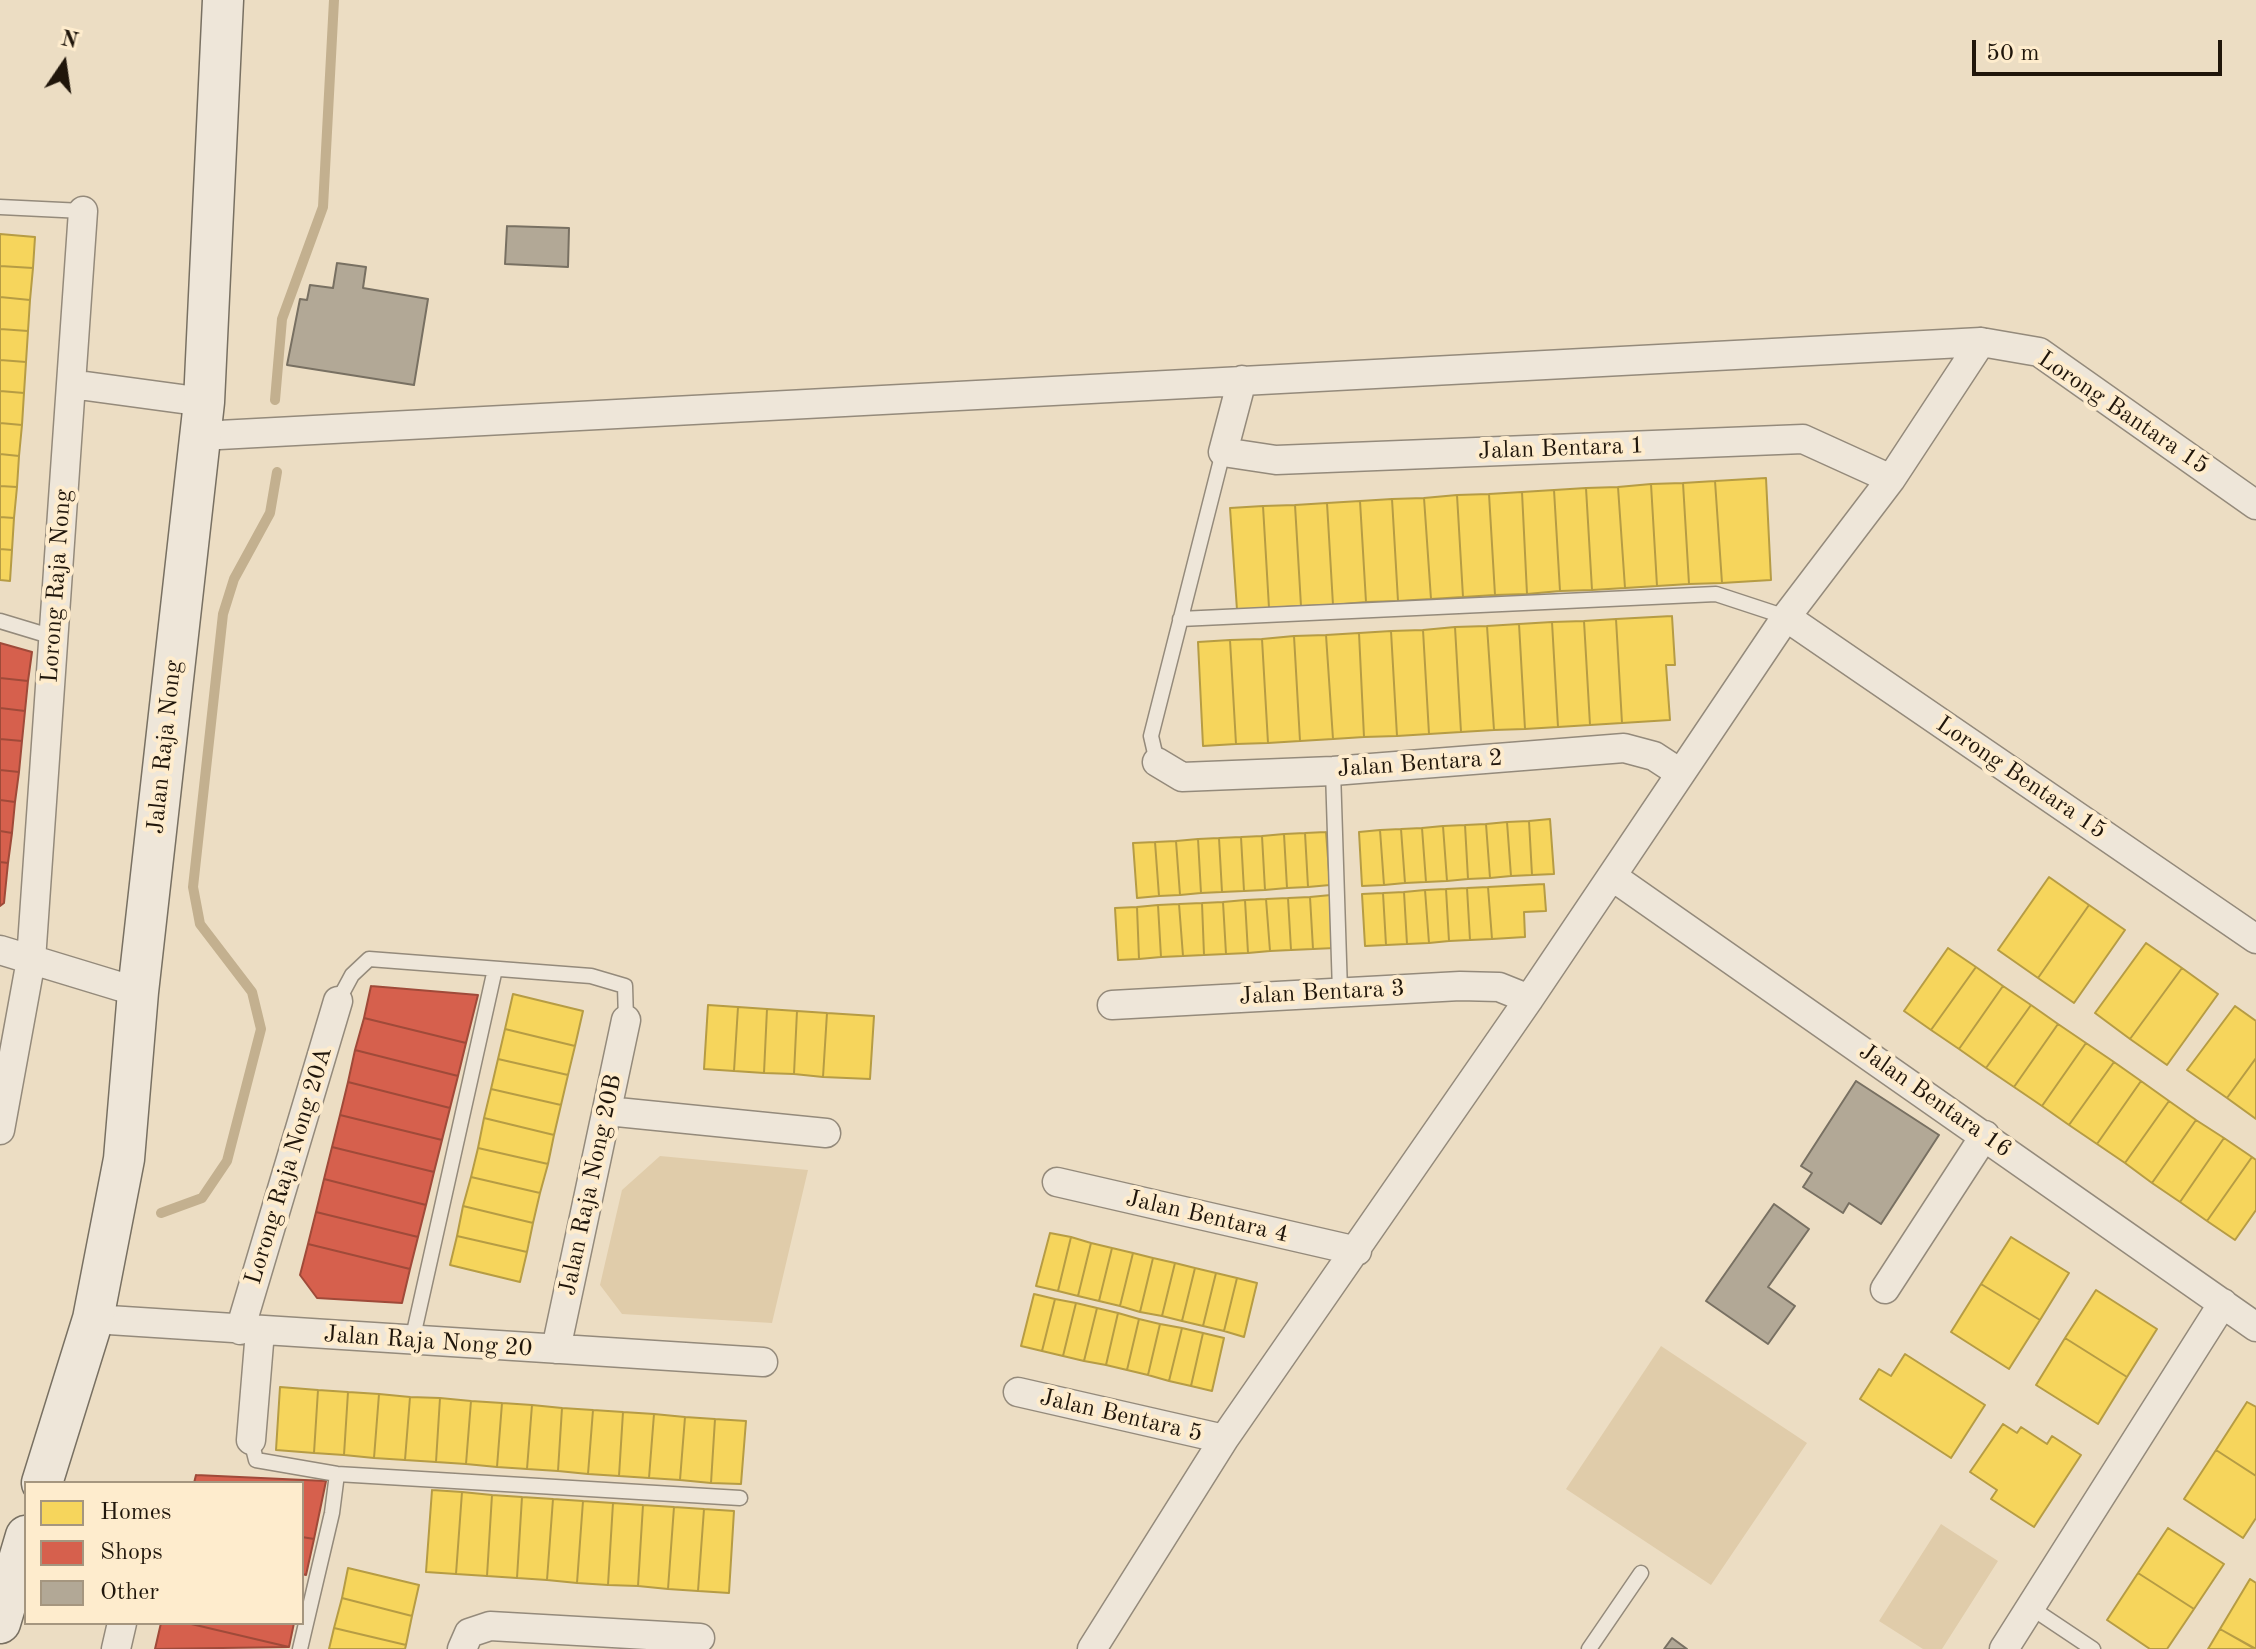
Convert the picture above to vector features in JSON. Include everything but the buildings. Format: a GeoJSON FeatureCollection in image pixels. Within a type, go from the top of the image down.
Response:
{"type":"FeatureCollection","features":[{"type":"Feature","properties":{"kind":"main road","name":"Jalan Raja Nong"},"geometry":{"type":"LineString","coordinates":[[43,1481],[93,1319],[124,1159],[138,992],[202,419],[223,0]]}},
{"type":"Feature","properties":{"kind":"main road"},"geometry":{"type":"LineString","coordinates":[[0,1623],[14,1555]]}},
{"type":"Feature","properties":{"kind":"street","name":"Lorong Raja Nong"},"geometry":{"type":"LineString","coordinates":[[0,1130],[31,960],[83,211]]}},
{"type":"Feature","properties":{"kind":"street","name":"Lorong Bantara 15"},"geometry":{"type":"LineString","coordinates":[[71,384],[202,419],[1242,380],[1981,342],[2039,352],[2256,505]]}},
{"type":"Feature","properties":{"kind":"street"},"geometry":{"type":"LineString","coordinates":[[1092,1649],[1224,1439],[1613,877],[1786,617],[1891,479],[1981,342]]}},
{"type":"Feature","properties":{"kind":"street"},"geometry":{"type":"LineString","coordinates":[[1223,452],[1242,380]]}},
{"type":"Feature","properties":{"kind":"street","name":"Jalan Bentara 1"},"geometry":{"type":"LineString","coordinates":[[1223,452],[1276,460],[1803,439],[1891,479]]}},
{"type":"Feature","properties":{"kind":"street","name":"Lorong Bentara 15"},"geometry":{"type":"LineString","coordinates":[[1786,617],[2256,939]]}},
{"type":"Feature","properties":{"kind":"street","name":"Jalan Bentara 2"},"geometry":{"type":"LineString","coordinates":[[1157,762],[1182,777],[1333,771],[1624,748],[1654,756],[1680,773]]}},
{"type":"Feature","properties":{"kind":"street","name":"Jalan Bentara 16"},"geometry":{"type":"LineString","coordinates":[[1613,877],[2256,1327]]}},
{"type":"Feature","properties":{"kind":"street"},"geometry":{"type":"LineString","coordinates":[[0,950],[138,992]]}},
{"type":"Feature","properties":{"kind":"street","name":"Jalan Bentara 3"},"geometry":{"type":"LineString","coordinates":[[1112,1005],[1473,986],[1499,987],[1529,999]]}},
{"type":"Feature","properties":{"kind":"street","name":"Lorong Raja Nong 20A"},"geometry":{"type":"LineString","coordinates":[[251,1440],[250,1331],[338,1001]]}},
{"type":"Feature","properties":{"kind":"street","name":"Jalan Raja Nong 20B"},"geometry":{"type":"LineString","coordinates":[[556,1349],[626,1020]]}},
{"type":"Feature","properties":{"kind":"street"},"geometry":{"type":"LineString","coordinates":[[607,1111],[826,1133]]}},
{"type":"Feature","properties":{"kind":"street"},"geometry":{"type":"LineString","coordinates":[[1885,1289],[1985,1135]]}},
{"type":"Feature","properties":{"kind":"street","name":"Jalan Bentara 4"},"geometry":{"type":"LineString","coordinates":[[1057,1182],[1357,1251]]}},
{"type":"Feature","properties":{"kind":"street"},"geometry":{"type":"LineString","coordinates":[[2004,1649],[2223,1303]]}},
{"type":"Feature","properties":{"kind":"street","name":"Jalan Raja Nong 20"},"geometry":{"type":"LineString","coordinates":[[93,1319],[763,1362]]}},
{"type":"Feature","properties":{"kind":"street","name":"Jalan Bentara 5"},"geometry":{"type":"LineString","coordinates":[[1018,1392],[1224,1439]]}},
{"type":"Feature","properties":{"kind":"street"},"geometry":{"type":"LineString","coordinates":[[116,1649],[122,1625]]}},
{"type":"Feature","properties":{"kind":"street"},"geometry":{"type":"LineString","coordinates":[[462,1649],[469,1633],[490,1626],[700,1638]]}},
{"type":"Feature","properties":{"kind":"lane"},"geometry":{"type":"LineString","coordinates":[[0,207],[83,211]]}},
{"type":"Feature","properties":{"kind":"lane"},"geometry":{"type":"LineString","coordinates":[[1157,762],[1151,736],[1223,452]]}},
{"type":"Feature","properties":{"kind":"lane"},"geometry":{"type":"LineString","coordinates":[[1180,619],[1716,594],[1786,617]]}},
{"type":"Feature","properties":{"kind":"lane"},"geometry":{"type":"LineString","coordinates":[[0,621],[53,637]]}},
{"type":"Feature","properties":{"kind":"lane"},"geometry":{"type":"LineString","coordinates":[[1333,771],[1340,992]]}},
{"type":"Feature","properties":{"kind":"lane"},"geometry":{"type":"LineString","coordinates":[[338,1001],[352,975],[369,959],[591,976],[625,986],[626,1020]]}},
{"type":"Feature","properties":{"kind":"lane"},"geometry":{"type":"LineString","coordinates":[[412,1341],[495,969]]}},
{"type":"Feature","properties":{"kind":"lane"},"geometry":{"type":"LineString","coordinates":[[251,1440],[256,1460],[337,1474],[740,1498]]}},
{"type":"Feature","properties":{"kind":"lane"},"geometry":{"type":"LineString","coordinates":[[300,1649],[332,1513],[337,1474]]}},
{"type":"Feature","properties":{"kind":"lane"},"geometry":{"type":"LineString","coordinates":[[1589,1649],[1641,1573]]}},
{"type":"Feature","properties":{"kind":"lane"},"geometry":{"type":"LineString","coordinates":[[2030,1607],[2093,1649]]}},
{"type":"Feature","properties":{"kind":"shaded area"},"geometry":{"type":"Polygon","coordinates":[[[660,1156],[808,1170],[772,1323],[622,1314],[600,1285],[622,1190],[660,1156]]]}},
{"type":"Feature","properties":{"kind":"shaded area"},"geometry":{"type":"Polygon","coordinates":[[[1661,1346],[1807,1443],[1711,1585],[1566,1489],[1661,1346]]]}},
{"type":"Feature","properties":{"kind":"shaded area"},"geometry":{"type":"Polygon","coordinates":[[[1941,1524],[1998,1561],[1942,1649],[1923,1649],[1879,1621],[1941,1524]]]}},
{"type":"Feature","properties":{"kind":"waterway"},"geometry":{"type":"LineString","coordinates":[[275,400],[282,319],[323,207],[334,0]]}},
{"type":"Feature","properties":{"kind":"waterway"},"geometry":{"type":"LineString","coordinates":[[161,1213],[202,1198],[227,1161],[261,1029],[252,992],[200,924],[193,887],[223,614],[234,579],[270,513],[277,472]]}}]}
